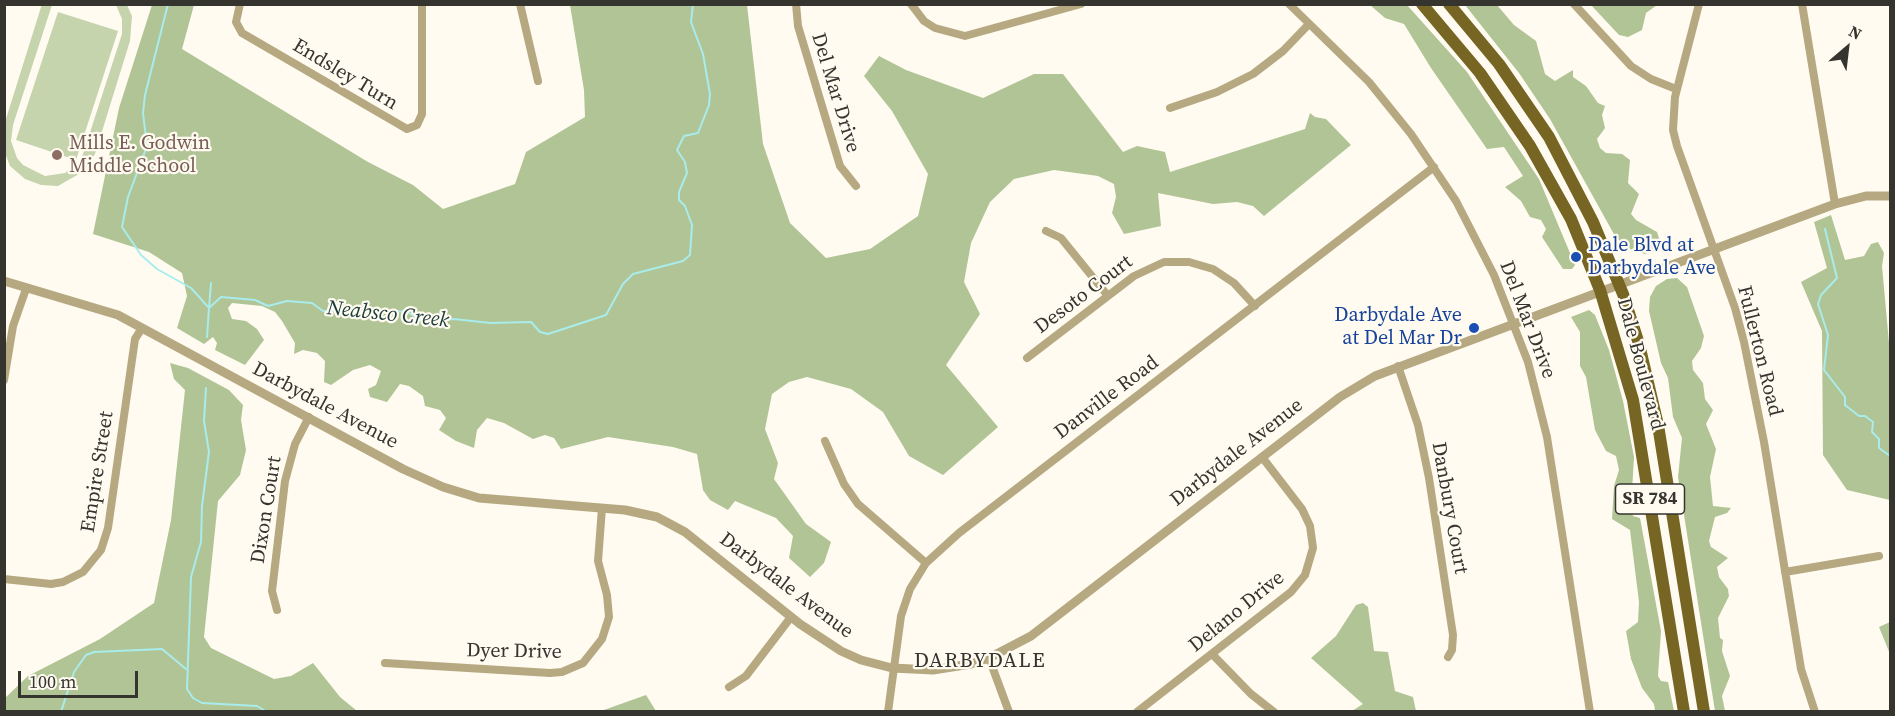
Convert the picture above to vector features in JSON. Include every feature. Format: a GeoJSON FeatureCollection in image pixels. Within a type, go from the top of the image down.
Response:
{"type":"FeatureCollection","features":[{"type":"Feature","properties":{"kind":"main road","name":"Dale Boulevard"},"geometry":{"type":"LineString","coordinates":[[1422,4],[1480,73],[1530,146],[1571,219],[1600,290],[1633,400],[1684,711]]}},
{"type":"Feature","properties":{"kind":"main road","name":"Dale Boulevard"},"geometry":{"type":"LineString","coordinates":[[1449,4],[1499,64],[1549,137],[1593,222],[1619,284],[1639,344],[1658,425],[1704,711]]}},
{"type":"Feature","properties":{"kind":"street","name":"Endsley Turn"},"geometry":{"type":"LineString","coordinates":[[240,4],[236,25],[242,33],[405,129],[417,125],[422,114],[422,4]]}},
{"type":"Feature","properties":{"kind":"street"},"geometry":{"type":"LineString","coordinates":[[520,4],[538,81]]}},
{"type":"Feature","properties":{"kind":"street","name":"Del Mar Drive"},"geometry":{"type":"LineString","coordinates":[[796,4],[798,26],[840,166],[855,186]]}},
{"type":"Feature","properties":{"kind":"street"},"geometry":{"type":"LineString","coordinates":[[911,4],[924,21],[935,28],[964,36],[1081,4]]}},
{"type":"Feature","properties":{"kind":"street","name":"Del Mar Drive"},"geometry":{"type":"LineString","coordinates":[[1289,4],[1369,82],[1434,167],[1473,233],[1515,323],[1538,396],[1547,437],[1590,711]]}},
{"type":"Feature","properties":{"kind":"street"},"geometry":{"type":"LineString","coordinates":[[1574,4],[1630,66],[1651,79],[1676,89]]}},
{"type":"Feature","properties":{"kind":"street","name":"Fullerton Road"},"geometry":{"type":"LineString","coordinates":[[1699,4],[1676,89],[1672,119],[1677,146],[1744,342],[1801,669],[1815,711]]}},
{"type":"Feature","properties":{"kind":"street"},"geometry":{"type":"LineString","coordinates":[[1802,4],[1835,204]]}},
{"type":"Feature","properties":{"kind":"street"},"geometry":{"type":"LineString","coordinates":[[1170,108],[1217,92],[1252,74],[1283,51],[1309,24]]}},
{"type":"Feature","properties":{"kind":"street","name":"Danville Road"},"geometry":{"type":"LineString","coordinates":[[888,711],[892,668],[904,604],[909,589],[926,563],[959,533],[1434,167]]}},
{"type":"Feature","properties":{"kind":"street","name":"Darbydale Avenue"},"geometry":{"type":"LineString","coordinates":[[4,281],[105,310],[142,327],[403,469],[457,492],[504,501],[640,512],[671,524],[791,617],[841,651],[861,660],[892,668],[942,669],[989,658],[1031,636],[1357,385],[1398,366],[1835,204],[1866,196],[1890,196]]}},
{"type":"Feature","properties":{"kind":"street"},"geometry":{"type":"LineString","coordinates":[[1046,231],[1061,238],[1108,296]]}},
{"type":"Feature","properties":{"kind":"street","name":"Desoto Court"},"geometry":{"type":"LineString","coordinates":[[1027,358],[1143,270],[1164,262],[1179,261],[1201,265],[1224,276],[1255,306]]}},
{"type":"Feature","properties":{"kind":"street"},"geometry":{"type":"LineString","coordinates":[[4,380],[12,334],[26,289]]}},
{"type":"Feature","properties":{"kind":"street","name":"Empire Street"},"geometry":{"type":"LineString","coordinates":[[4,579],[51,584],[63,582],[83,572],[101,550],[108,528],[135,339],[142,327]]}},
{"type":"Feature","properties":{"kind":"street","name":"Danbury Court"},"geometry":{"type":"LineString","coordinates":[[1398,366],[1418,425],[1429,478],[1453,635],[1452,651],[1448,657]]}},
{"type":"Feature","properties":{"kind":"street","name":"Dixon Court"},"geometry":{"type":"LineString","coordinates":[[277,610],[272,591],[285,481],[291,454],[309,417]]}},
{"type":"Feature","properties":{"kind":"street"},"geometry":{"type":"LineString","coordinates":[[825,441],[844,484],[858,504],[926,563]]}},
{"type":"Feature","properties":{"kind":"street","name":"Delano Drive"},"geometry":{"type":"LineString","coordinates":[[1137,711],[1291,592],[1305,575],[1312,557],[1312,537],[1306,516],[1262,457]]}},
{"type":"Feature","properties":{"kind":"street","name":"Dyer Drive"},"geometry":{"type":"LineString","coordinates":[[385,663],[550,673],[562,672],[584,663],[602,639],[609,617],[607,595],[598,561],[602,508]]}},
{"type":"Feature","properties":{"kind":"street"},"geometry":{"type":"LineString","coordinates":[[1785,572],[1879,556]]}},
{"type":"Feature","properties":{"kind":"street"},"geometry":{"type":"LineString","coordinates":[[729,687],[746,676],[791,617]]}},
{"type":"Feature","properties":{"kind":"street"},"geometry":{"type":"LineString","coordinates":[[1212,654],[1251,694],[1274,711]]}},
{"type":"Feature","properties":{"kind":"street"},"geometry":{"type":"LineString","coordinates":[[989,658],[1009,711]]}},
{"type":"Feature","properties":{"kind":"green space"},"geometry":{"type":"Polygon","coordinates":[[[42,4],[52,5],[13,125],[11,141],[17,158],[23,165],[45,176],[65,173],[81,160],[122,34],[122,19],[116,5],[127,5],[132,16],[130,41],[95,154],[84,171],[58,186],[41,185],[25,179],[10,166],[5,153],[5,122],[42,4]]]}},
{"type":"Feature","properties":{"kind":"green space"},"geometry":{"type":"Polygon","coordinates":[[[152,5],[194,5],[182,49],[368,162],[413,185],[443,209],[515,184],[526,152],[585,117],[584,90],[570,5],[747,5],[763,144],[790,223],[826,258],[870,249],[918,216],[928,174],[892,111],[864,76],[879,56],[906,70],[983,98],[1034,74],[1063,74],[1123,152],[1137,146],[1165,152],[1170,172],[1305,129],[1310,113],[1315,117],[1326,119],[1351,145],[1264,216],[1253,206],[1237,202],[1213,204],[1158,193],[1161,226],[1124,234],[1112,213],[1116,197],[1114,184],[1098,176],[1054,170],[1014,179],[990,202],[971,243],[964,282],[980,314],[946,365],[998,427],[943,475],[909,456],[883,412],[851,389],[807,377],[789,382],[772,394],[765,429],[778,463],[774,479],[806,524],[831,542],[824,563],[810,577],[789,558],[793,536],[776,518],[735,501],[728,510],[710,500],[703,490],[697,454],[673,447],[608,437],[561,449],[554,438],[545,435],[533,439],[504,423],[487,418],[477,430],[474,448],[456,441],[439,430],[446,418],[440,410],[425,406],[423,396],[409,386],[400,384],[387,402],[370,397],[368,389],[376,385],[381,371],[370,365],[353,370],[331,385],[324,382],[325,361],[317,353],[303,350],[294,354],[295,343],[282,321],[275,312],[262,306],[232,303],[228,308],[232,319],[246,321],[257,329],[264,340],[245,365],[215,350],[217,343],[213,337],[204,344],[177,328],[187,296],[182,273],[149,252],[93,234],[119,108],[152,5]]]}},
{"type":"Feature","properties":{"kind":"green space"},"geometry":{"type":"Polygon","coordinates":[[[1370,5],[1407,5],[1467,72],[1539,179],[1575,265],[1572,269],[1563,269],[1542,237],[1546,229],[1541,220],[1530,217],[1521,201],[1505,187],[1523,176],[1504,147],[1487,149],[1431,68],[1404,24],[1385,18],[1370,5]]]}},
{"type":"Feature","properties":{"kind":"green space"},"geometry":{"type":"Polygon","coordinates":[[[1465,5],[1497,5],[1514,25],[1536,41],[1545,74],[1555,81],[1573,70],[1573,77],[1586,86],[1598,103],[1605,106],[1602,115],[1605,128],[1597,139],[1600,148],[1606,153],[1622,154],[1630,160],[1628,183],[1639,194],[1631,214],[1636,220],[1657,232],[1661,244],[1657,250],[1645,254],[1627,248],[1615,236],[1550,119],[1519,73],[1465,5]]]}},
{"type":"Feature","properties":{"kind":"green space"},"geometry":{"type":"Polygon","coordinates":[[[1591,5],[1657,5],[1646,13],[1642,30],[1628,37],[1619,35],[1591,5]]]}},
{"type":"Feature","properties":{"kind":"green space"},"geometry":{"type":"Polygon","coordinates":[[[58,12],[118,31],[76,160],[16,140],[58,12]]]}},
{"type":"Feature","properties":{"kind":"green space"},"geometry":{"type":"Polygon","coordinates":[[[1831,215],[1845,260],[1864,256],[1871,244],[1878,242],[1884,253],[1882,266],[1890,354],[1890,500],[1847,490],[1823,455],[1822,331],[1801,282],[1827,268],[1814,222],[1831,215]]]}},
{"type":"Feature","properties":{"kind":"green space"},"geometry":{"type":"Polygon","coordinates":[[[1677,278],[1687,287],[1704,336],[1701,348],[1692,361],[1693,370],[1703,383],[1705,399],[1713,410],[1706,424],[1716,449],[1710,477],[1713,506],[1731,508],[1727,513],[1715,517],[1709,541],[1711,547],[1728,558],[1717,567],[1719,577],[1728,589],[1729,596],[1718,618],[1720,638],[1723,640],[1722,651],[1730,676],[1722,696],[1725,711],[1715,711],[1678,477],[1682,438],[1673,417],[1668,378],[1661,363],[1649,311],[1650,297],[1656,286],[1667,279],[1677,278]]]}},
{"type":"Feature","properties":{"kind":"green space"},"geometry":{"type":"Polygon","coordinates":[[[1589,310],[1595,315],[1609,350],[1623,401],[1634,457],[1631,508],[1633,516],[1640,518],[1661,631],[1658,676],[1661,681],[1668,682],[1674,711],[1655,711],[1654,704],[1642,688],[1631,659],[1626,631],[1638,622],[1639,602],[1630,530],[1612,519],[1614,486],[1619,470],[1616,456],[1606,451],[1595,430],[1586,377],[1580,366],[1580,332],[1571,317],[1589,310]]]}},
{"type":"Feature","properties":{"kind":"green space"},"geometry":{"type":"Polygon","coordinates":[[[170,363],[188,368],[229,390],[243,405],[241,420],[246,450],[240,475],[218,501],[204,637],[211,648],[274,679],[291,676],[313,663],[340,697],[357,711],[5,711],[5,698],[28,676],[100,639],[154,603],[171,520],[185,390],[174,379],[170,363]]]}},
{"type":"Feature","properties":{"kind":"green space"},"geometry":{"type":"Polygon","coordinates":[[[1363,603],[1368,607],[1374,651],[1388,652],[1395,691],[1413,697],[1416,711],[1352,711],[1363,704],[1311,658],[1336,636],[1356,605],[1363,603]]]}},
{"type":"Feature","properties":{"kind":"green space"},"geometry":{"type":"Polygon","coordinates":[[[1890,622],[1890,654],[1879,627],[1890,622]]]}},
{"type":"Feature","properties":{"kind":"green space"},"geometry":{"type":"Polygon","coordinates":[[[646,695],[656,711],[601,711],[646,695]]]}},
{"type":"Feature","properties":{"kind":"waterway"},"geometry":{"type":"LineString","coordinates":[[168,4],[145,95],[143,113],[147,146],[128,197],[122,227],[141,255],[157,269],[191,288],[209,308],[211,283]]}},
{"type":"Feature","properties":{"kind":"waterway","name":"Neabsco Creek"},"geometry":{"type":"LineString","coordinates":[[207,337],[209,308],[221,297],[255,300],[268,306],[287,301],[312,303],[323,311],[347,311],[373,317],[382,310],[407,312],[421,320],[531,322],[540,332],[548,334],[606,315],[623,284],[633,274],[683,261],[690,255],[692,225],[685,206],[679,200],[679,192],[687,173],[685,162],[677,150],[684,136],[698,133],[709,105],[710,94],[703,54],[691,22],[693,4]]}},
{"type":"Feature","properties":{"kind":"waterway"},"geometry":{"type":"LineString","coordinates":[[1825,229],[1837,278],[1821,295],[1818,304],[1828,335],[1824,370],[1845,397],[1845,405],[1859,416],[1865,416],[1873,422],[1872,432],[1879,439],[1879,448],[1890,456]]}},
{"type":"Feature","properties":{"kind":"waterway","name":"Neabsco Creek"},"geometry":{"type":"LineString","coordinates":[[206,388],[204,421],[209,452],[202,506],[201,542],[191,577],[187,689],[193,698],[202,703],[257,706],[267,712]]}},
{"type":"Feature","properties":{"kind":"waterway"},"geometry":{"type":"LineString","coordinates":[[61,712],[74,672],[86,655],[94,652],[162,649],[186,669]]}},
{"type":"Feature","properties":{"kind":"place","name":"Mills E. Godwin Middle School"},"geometry":{"type":"Point","coordinates":[57,155]}},
{"type":"Feature","properties":{"kind":"place","name":"Dale Blvd at Darbydale Ave"},"geometry":{"type":"Point","coordinates":[1576,257]}},
{"type":"Feature","properties":{"kind":"place","name":"Darbydale Ave at Del Mar Dr"},"geometry":{"type":"Point","coordinates":[1474,328]}},
{"type":"Feature","properties":{"kind":"district","name":"DARBYDALE"},"geometry":{"type":"Point","coordinates":[980,662]}}]}
